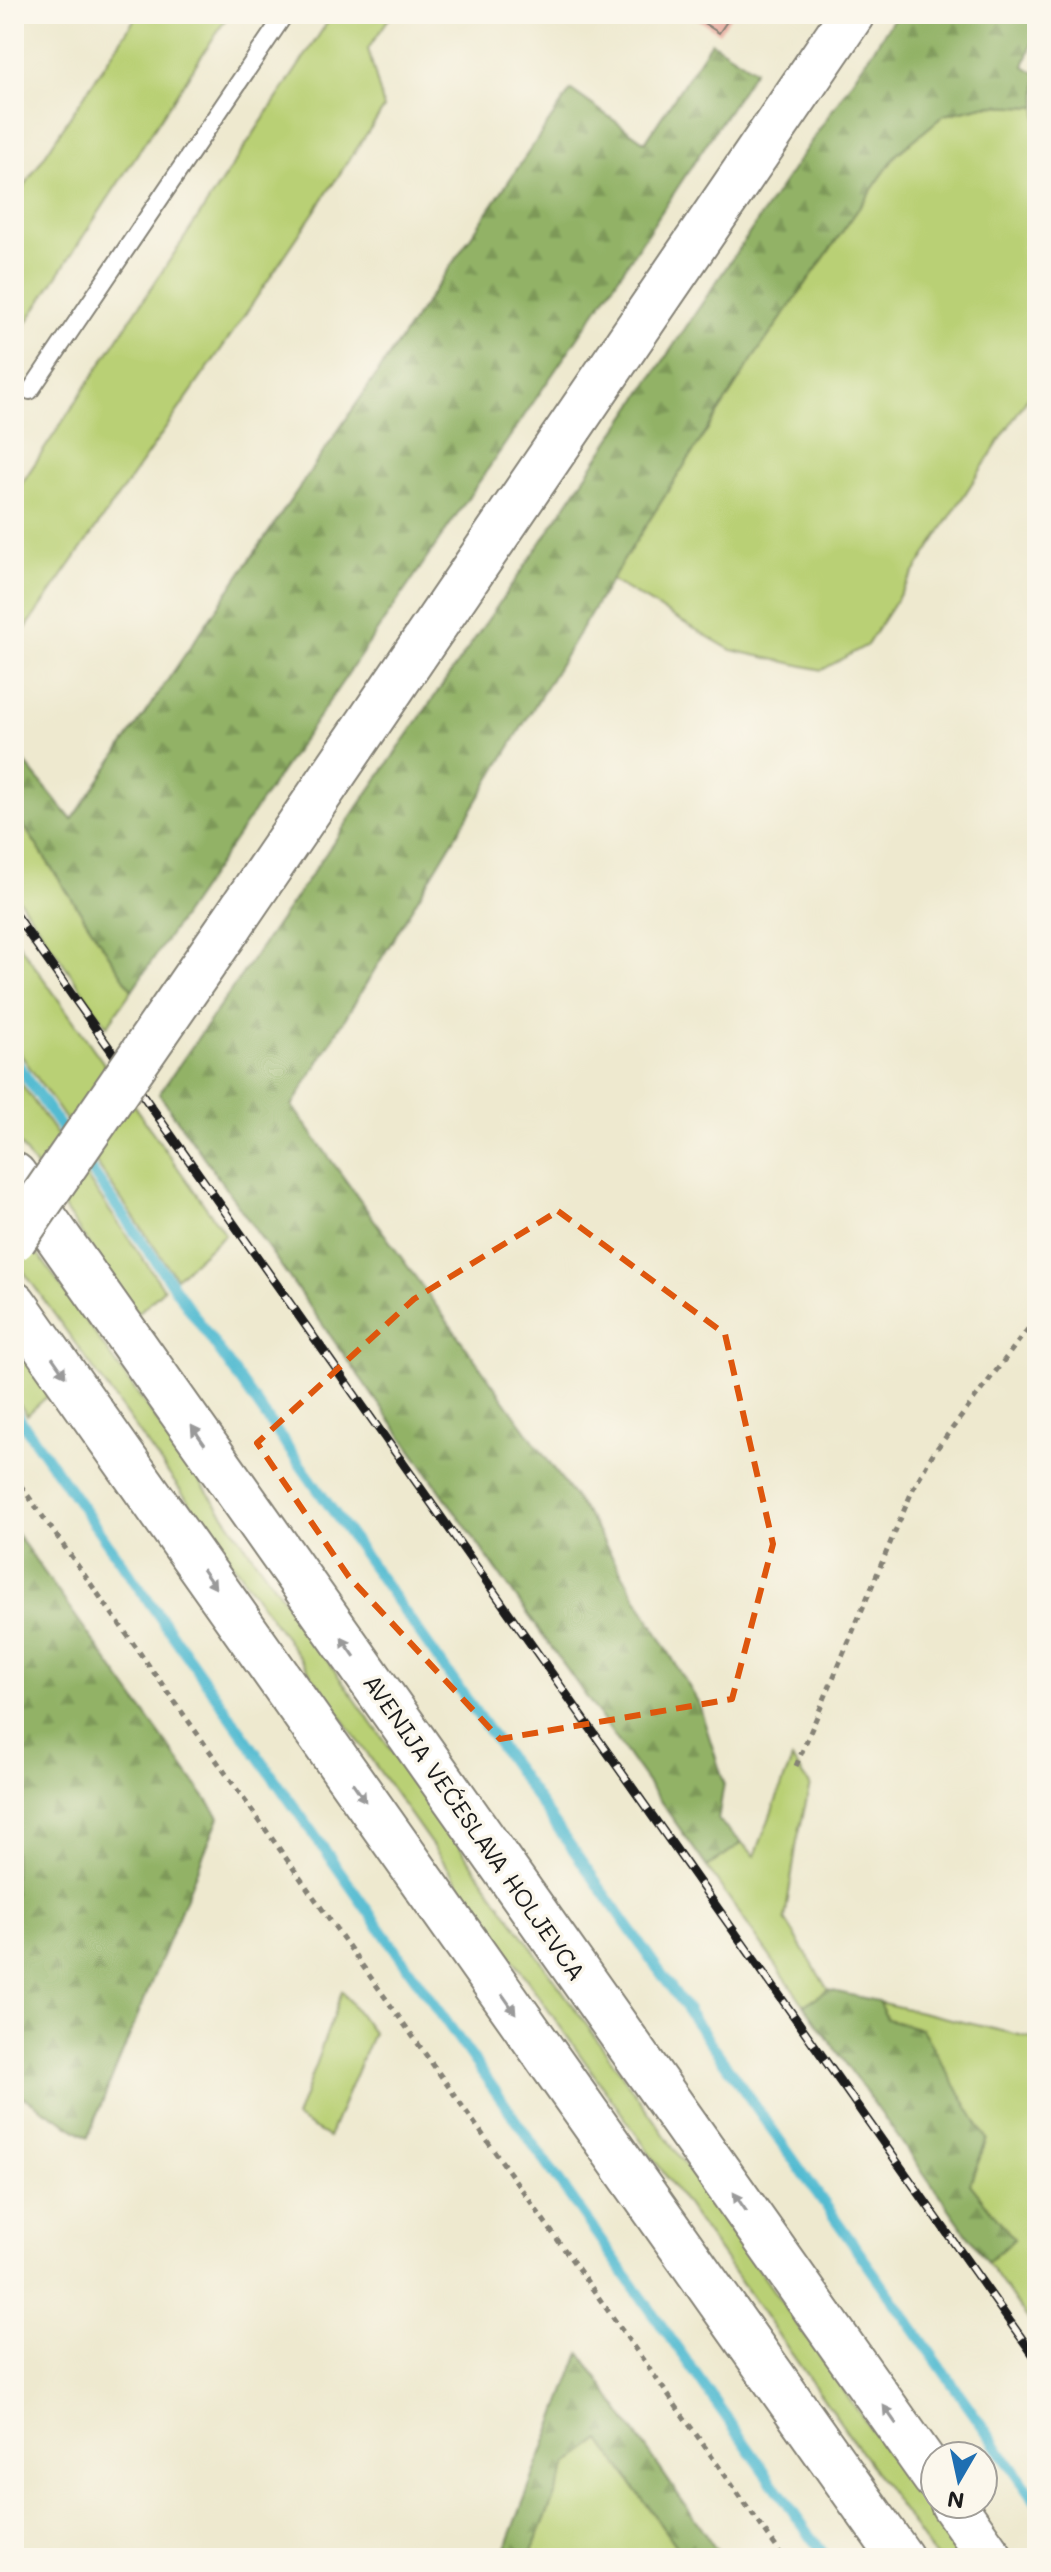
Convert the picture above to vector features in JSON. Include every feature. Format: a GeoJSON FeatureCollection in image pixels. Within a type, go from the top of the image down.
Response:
{"type":"FeatureCollection","features":[{"type":"Feature","properties":{"kind":"main road"},"geometry":{"type":"LineString","coordinates":[[14,1239],[852,14]]}},
{"type":"Feature","properties":{"kind":"main road","name":"AVENIJA VEĆESLAVA HOLJEVCA"},"geometry":{"type":"LineString","coordinates":[[14,1175],[919,2455]]}},
{"type":"Feature","properties":{"kind":"main road"},"geometry":{"type":"LineString","coordinates":[[14,1303],[901,2558]]}},
{"type":"Feature","properties":{"kind":"main road"},"geometry":{"type":"LineString","coordinates":[[964,2520],[991,2558]]}},
{"type":"Feature","properties":{"kind":"lane"},"geometry":{"type":"LineString","coordinates":[[30,391],[285,14]]}},
{"type":"Feature","properties":{"kind":"path"},"geometry":{"type":"LineString","coordinates":[[796,1766],[919,1478],[932,1455],[1037,1317]]}},
{"type":"Feature","properties":{"kind":"path"},"geometry":{"type":"LineString","coordinates":[[14,1476],[784,2558]]}},
{"type":"Feature","properties":{"kind":"highlighted area"},"geometry":{"type":"Polygon","coordinates":[[[558,1211],[725,1334],[773,1544],[732,1699],[500,1739],[349,1577],[257,1443],[414,1299],[558,1211]]]}},
{"type":"Feature","properties":{"kind":"green space"},"geometry":{"type":"Polygon","coordinates":[[[138,14],[229,14],[14,342],[14,202],[138,14]]]}},
{"type":"Feature","properties":{"kind":"green space"},"geometry":{"type":"Polygon","coordinates":[[[333,14],[392,14],[368,49],[384,108],[236,328],[14,645],[14,495],[333,14]]]}},
{"type":"Feature","properties":{"kind":"green space"},"geometry":{"type":"Polygon","coordinates":[[[897,14],[1037,14],[1037,31],[1024,66],[1037,74],[1037,107],[988,105],[944,115],[897,154],[752,360],[611,580],[292,1106],[590,1519],[698,1702],[724,1783],[718,1820],[742,1843],[707,1867],[159,1094],[523,569],[897,14]]]}},
{"type":"Feature","properties":{"kind":"green space"},"geometry":{"type":"Polygon","coordinates":[[[711,42],[755,70],[604,299],[132,990],[14,811],[14,749],[72,820],[571,90],[645,142],[711,42]]]}},
{"type":"Feature","properties":{"kind":"green space"},"geometry":{"type":"Polygon","coordinates":[[[988,105],[1037,107],[1037,383],[867,645],[822,670],[731,650],[611,580],[752,360],[897,154],[944,115],[988,105]]]}},
{"type":"Feature","properties":{"kind":"green space"},"geometry":{"type":"Polygon","coordinates":[[[14,811],[132,990],[107,1026],[14,892],[14,811]]]}},
{"type":"Feature","properties":{"kind":"green space"},"geometry":{"type":"Polygon","coordinates":[[[14,937],[225,1234],[176,1278],[14,1045],[14,937]]]}},
{"type":"Feature","properties":{"kind":"green space"},"geometry":{"type":"Polygon","coordinates":[[[14,1073],[164,1289],[137,1314],[14,1136],[14,1073]]]}},
{"type":"Feature","properties":{"kind":"green space"},"geometry":{"type":"Polygon","coordinates":[[[14,1220],[919,2498],[919,2520],[934,2520],[961,2558],[936,2558],[14,1258],[14,1220]]]}},
{"type":"Feature","properties":{"kind":"green space"},"geometry":{"type":"Polygon","coordinates":[[[14,1337],[53,1391],[27,1415],[14,1396],[14,1337]]]}},
{"type":"Feature","properties":{"kind":"green space"},"geometry":{"type":"Polygon","coordinates":[[[14,1530],[219,1817],[88,2137],[14,2091],[14,1530]]]}},
{"type":"Feature","properties":{"kind":"green space"},"geometry":{"type":"Polygon","coordinates":[[[792,1759],[810,1785],[797,1841],[785,1919],[828,1990],[804,2005],[707,1867],[742,1843],[755,1856],[792,1759]]]}},
{"type":"Feature","properties":{"kind":"green space"},"geometry":{"type":"Polygon","coordinates":[[[828,1990],[878,2001],[887,2019],[922,2029],[987,2139],[970,2184],[1014,2239],[987,2262],[804,2005],[828,1990]]]}},
{"type":"Feature","properties":{"kind":"green space"},"geometry":{"type":"Polygon","coordinates":[[[342,1991],[373,2033],[329,2137],[296,2118],[342,1991]]]}},
{"type":"Feature","properties":{"kind":"green space"},"geometry":{"type":"Polygon","coordinates":[[[878,2002],[1037,2039],[1037,2332],[987,2262],[1014,2239],[970,2184],[878,2002]]]}},
{"type":"Feature","properties":{"kind":"green space"},"geometry":{"type":"Polygon","coordinates":[[[580,2353],[722,2558],[684,2558],[601,2440],[567,2465],[529,2558],[502,2558],[580,2353]]]}},
{"type":"Feature","properties":{"kind":"green space"},"geometry":{"type":"Polygon","coordinates":[[[601,2440],[684,2558],[529,2558],[567,2465],[601,2440]]]}},
{"type":"Feature","properties":{"kind":"building"},"geometry":{"type":"Polygon","coordinates":[[[690,14],[732,14],[719,33],[690,14]]]}},
{"type":"Feature","properties":{"kind":"waterway"},"geometry":{"type":"LineString","coordinates":[[14,1059],[71,1142]]}},
{"type":"Feature","properties":{"kind":"waterway"},"geometry":{"type":"LineString","coordinates":[[81,1156],[1037,2503]]}},
{"type":"Feature","properties":{"kind":"waterway"},"geometry":{"type":"LineString","coordinates":[[14,1411],[826,2558]]}},
{"type":"Feature","properties":{"kind":"railway"},"geometry":{"type":"LineString","coordinates":[[14,913],[1037,2360]]}}]}
